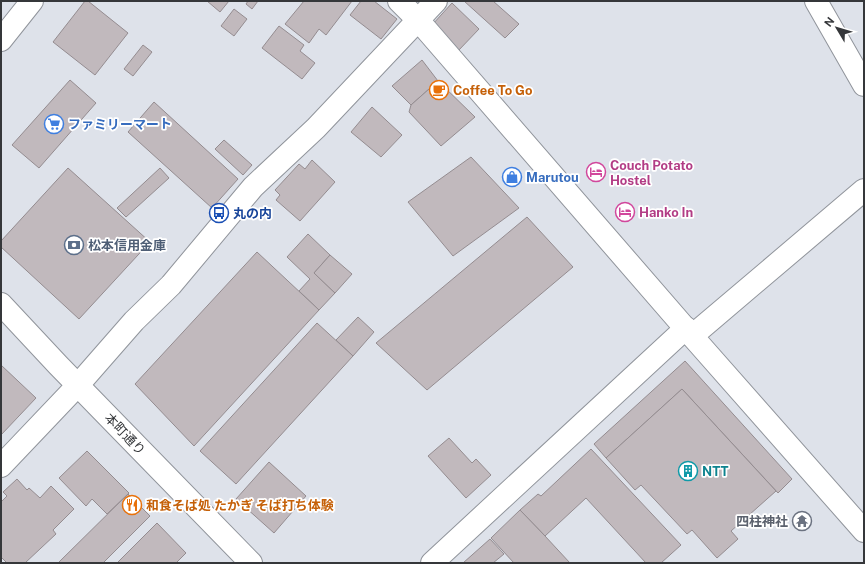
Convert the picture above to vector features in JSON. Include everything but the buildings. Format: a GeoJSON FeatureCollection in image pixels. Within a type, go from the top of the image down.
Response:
{"type":"FeatureCollection","features":[{"type":"Feature","properties":{"kind":"street"},"geometry":{"type":"LineString","coordinates":[[1,40],[32,1]]}},
{"type":"Feature","properties":{"kind":"street"},"geometry":{"type":"LineString","coordinates":[[399,1],[418,20],[864,531]]}},
{"type":"Feature","properties":{"kind":"street"},"geometry":{"type":"LineString","coordinates":[[1,466],[78,385],[134,321],[170,285],[253,187],[316,128],[436,1]]}},
{"type":"Feature","properties":{"kind":"street"},"geometry":{"type":"LineString","coordinates":[[816,1],[864,85]]}},
{"type":"Feature","properties":{"kind":"street"},"geometry":{"type":"LineString","coordinates":[[432,563],[689,332],[864,190]]}},
{"type":"Feature","properties":{"kind":"street","name":"本町通り"},"geometry":{"type":"LineString","coordinates":[[1,304],[58,365],[251,563]]}},
{"type":"Feature","properties":{"kind":"place","name":"Coffee To Go"},"geometry":{"type":"Point","coordinates":[439,90]}},
{"type":"Feature","properties":{"kind":"place","name":"ファミリーマート"},"geometry":{"type":"Point","coordinates":[54,124]}},
{"type":"Feature","properties":{"kind":"place","name":"Couch Potato Hostel"},"geometry":{"type":"Point","coordinates":[596,172]}},
{"type":"Feature","properties":{"kind":"place","name":"Marutou"},"geometry":{"type":"Point","coordinates":[512,177]}},
{"type":"Feature","properties":{"kind":"place","name":"Hanko In"},"geometry":{"type":"Point","coordinates":[625,212]}},
{"type":"Feature","properties":{"kind":"place","name":"丸の内"},"geometry":{"type":"Point","coordinates":[219,213]}},
{"type":"Feature","properties":{"kind":"place","name":"松本信用金庫"},"geometry":{"type":"Point","coordinates":[74,245]}},
{"type":"Feature","properties":{"kind":"place","name":"NTT"},"geometry":{"type":"Point","coordinates":[688,471]}},
{"type":"Feature","properties":{"kind":"place","name":"和食そば処 たかぎ そば打ち体験"},"geometry":{"type":"Point","coordinates":[132,505]}},
{"type":"Feature","properties":{"kind":"place","name":"四柱神社"},"geometry":{"type":"Point","coordinates":[802,521]}}]}
